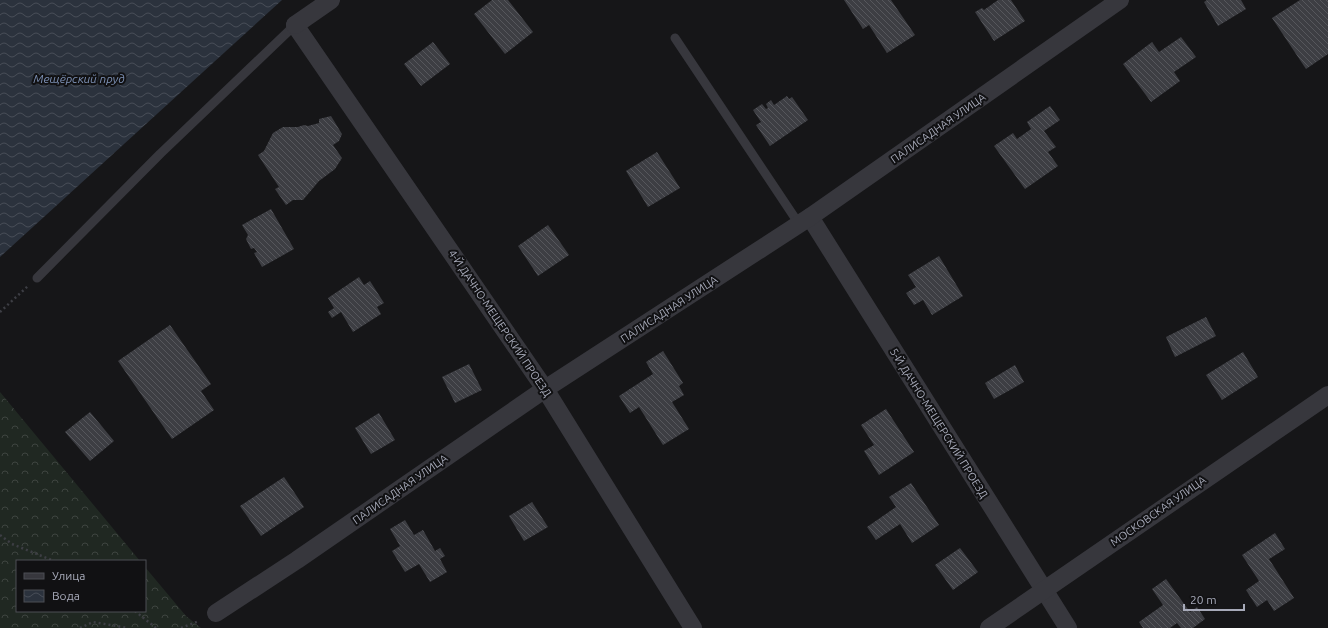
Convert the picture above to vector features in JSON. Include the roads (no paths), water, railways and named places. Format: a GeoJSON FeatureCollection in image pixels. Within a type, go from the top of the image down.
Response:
{"type":"FeatureCollection","features":[{"type":"Feature","properties":{"kind":"street"},"geometry":{"type":"LineString","coordinates":[[295,25],[309,0]]}},
{"type":"Feature","properties":{"kind":"street"},"geometry":{"type":"LineString","coordinates":[[295,25],[331,0]]}},
{"type":"Feature","properties":{"kind":"street","name":"ПАЛИСАДНАЯ УЛИЦА"},"geometry":{"type":"LineString","coordinates":[[216,614],[546,389],[804,221],[1120,0]]}},
{"type":"Feature","properties":{"kind":"street","name":"4-Й ДАЧНО-МЕЩЕРСКИЙ ПРОЕЗД"},"geometry":{"type":"LineString","coordinates":[[295,25],[546,389],[693,628]]}},
{"type":"Feature","properties":{"kind":"street","name":"5-Й ДАЧНО-МЕЩЕРСКИЙ ПРОЕЗД"},"geometry":{"type":"LineString","coordinates":[[804,221],[1068,628]]}},
{"type":"Feature","properties":{"kind":"street","name":"МОСКОВСКАЯ УЛИЦА"},"geometry":{"type":"LineString","coordinates":[[989,628],[1328,395]]}},
{"type":"Feature","properties":{"kind":"lane"},"geometry":{"type":"LineString","coordinates":[[36,278],[160,154],[295,25]]}},
{"type":"Feature","properties":{"kind":"lane"},"geometry":{"type":"LineString","coordinates":[[675,38],[804,221]]}},
{"type":"Feature","properties":{"kind":"water","name":"Мещёрский пруд"},"geometry":{"type":"Polygon","coordinates":[[[0,0],[282,0],[0,257],[0,0]]]}}]}
